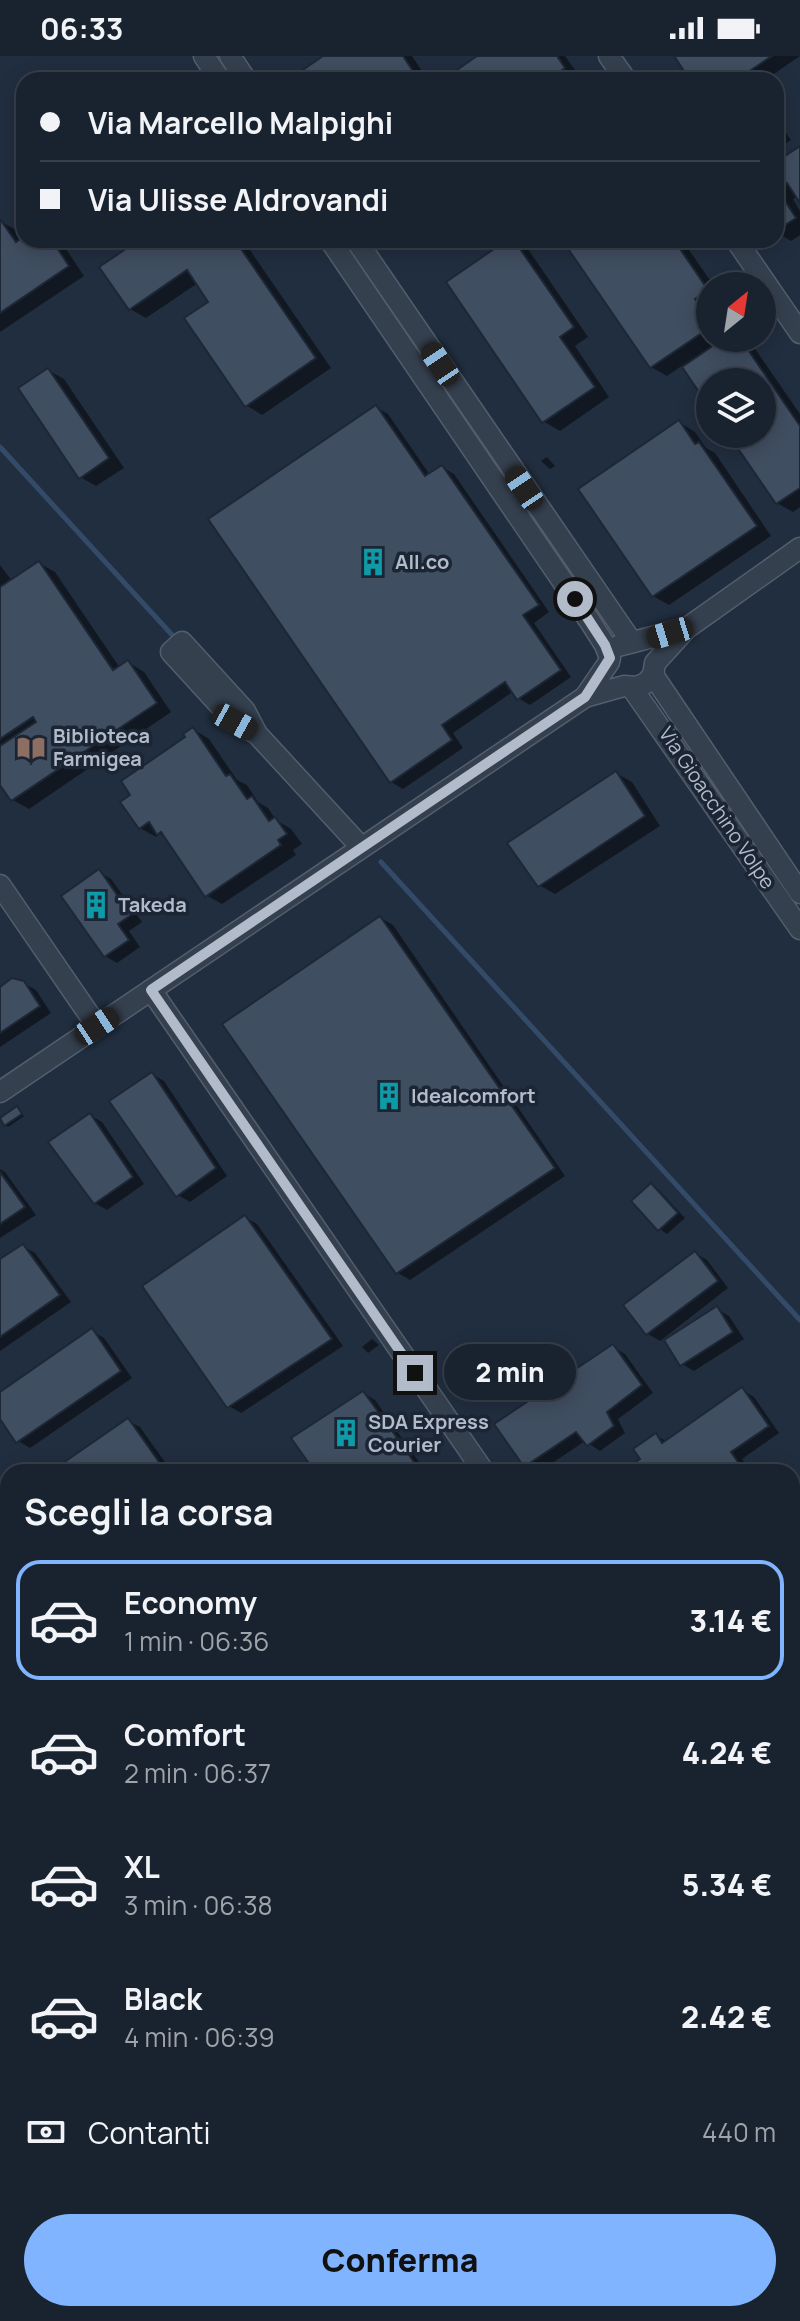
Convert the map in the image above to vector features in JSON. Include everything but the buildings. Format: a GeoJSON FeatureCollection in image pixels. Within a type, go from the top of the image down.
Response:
{"type":"FeatureCollection","features":[{"type":"Feature","properties":{"kind":"street"},"geometry":{"type":"LineString","coordinates":[[335,248],[591,623],[605,645],[613,677],[628,687]]}},
{"type":"Feature","properties":{"kind":"street"},"geometry":{"type":"LineString","coordinates":[[362,248],[634,642],[648,648],[654,669]]}},
{"type":"Feature","properties":{"kind":"street"},"geometry":{"type":"LineString","coordinates":[[742,248],[800,333]]}},
{"type":"Feature","properties":{"kind":"street"},"geometry":{"type":"LineString","coordinates":[[0,1092],[585,697],[646,683],[687,628],[800,548]]}},
{"type":"Feature","properties":{"kind":"street"},"geometry":{"type":"LineString","coordinates":[[585,697],[620,645],[687,628]]}},
{"type":"Feature","properties":{"kind":"street"},"geometry":{"type":"LineString","coordinates":[[257,734],[235,722],[171,652],[182,642],[245,711],[257,734],[361,847]]}},
{"type":"Feature","properties":{"kind":"street","name":"Via Gioacchino Volpe"},"geometry":{"type":"LineString","coordinates":[[654,669],[800,893]]}},
{"type":"Feature","properties":{"kind":"street","name":"Via Gioacchino Volpe"},"geometry":{"type":"LineString","coordinates":[[628,687],[800,929]]}},
{"type":"Feature","properties":{"kind":"street"},"geometry":{"type":"LineString","coordinates":[[0,885],[97,1026]]}},
{"type":"Feature","properties":{"kind":"street"},"geometry":{"type":"LineString","coordinates":[[151,990],[478,1464]]}},
{"type":"Feature","properties":{"kind":"waterway"},"geometry":{"type":"LineString","coordinates":[[0,447],[174,637]]}},
{"type":"Feature","properties":{"kind":"waterway"},"geometry":{"type":"LineString","coordinates":[[381,862],[800,1320]]}},
{"type":"Feature","properties":{"kind":"place","name":"All.co"},"geometry":{"type":"Point","coordinates":[373,562]}},
{"type":"Feature","properties":{"kind":"place","name":"Biblioteca Farmigea"},"geometry":{"type":"Point","coordinates":[31,748]}},
{"type":"Feature","properties":{"kind":"place","name":"Takeda"},"geometry":{"type":"Point","coordinates":[96,905]}},
{"type":"Feature","properties":{"kind":"place","name":"Idealcomfort"},"geometry":{"type":"Point","coordinates":[389,1096]}},
{"type":"Feature","properties":{"kind":"place","name":"SDA Express Courier"},"geometry":{"type":"Point","coordinates":[346,1433]}},
{"type":"Feature","properties":{"kind":"route"},"geometry":{"type":"LineString","coordinates":[[415,1373],[151,990],[585,697],[610,658],[575,599]]}}]}
